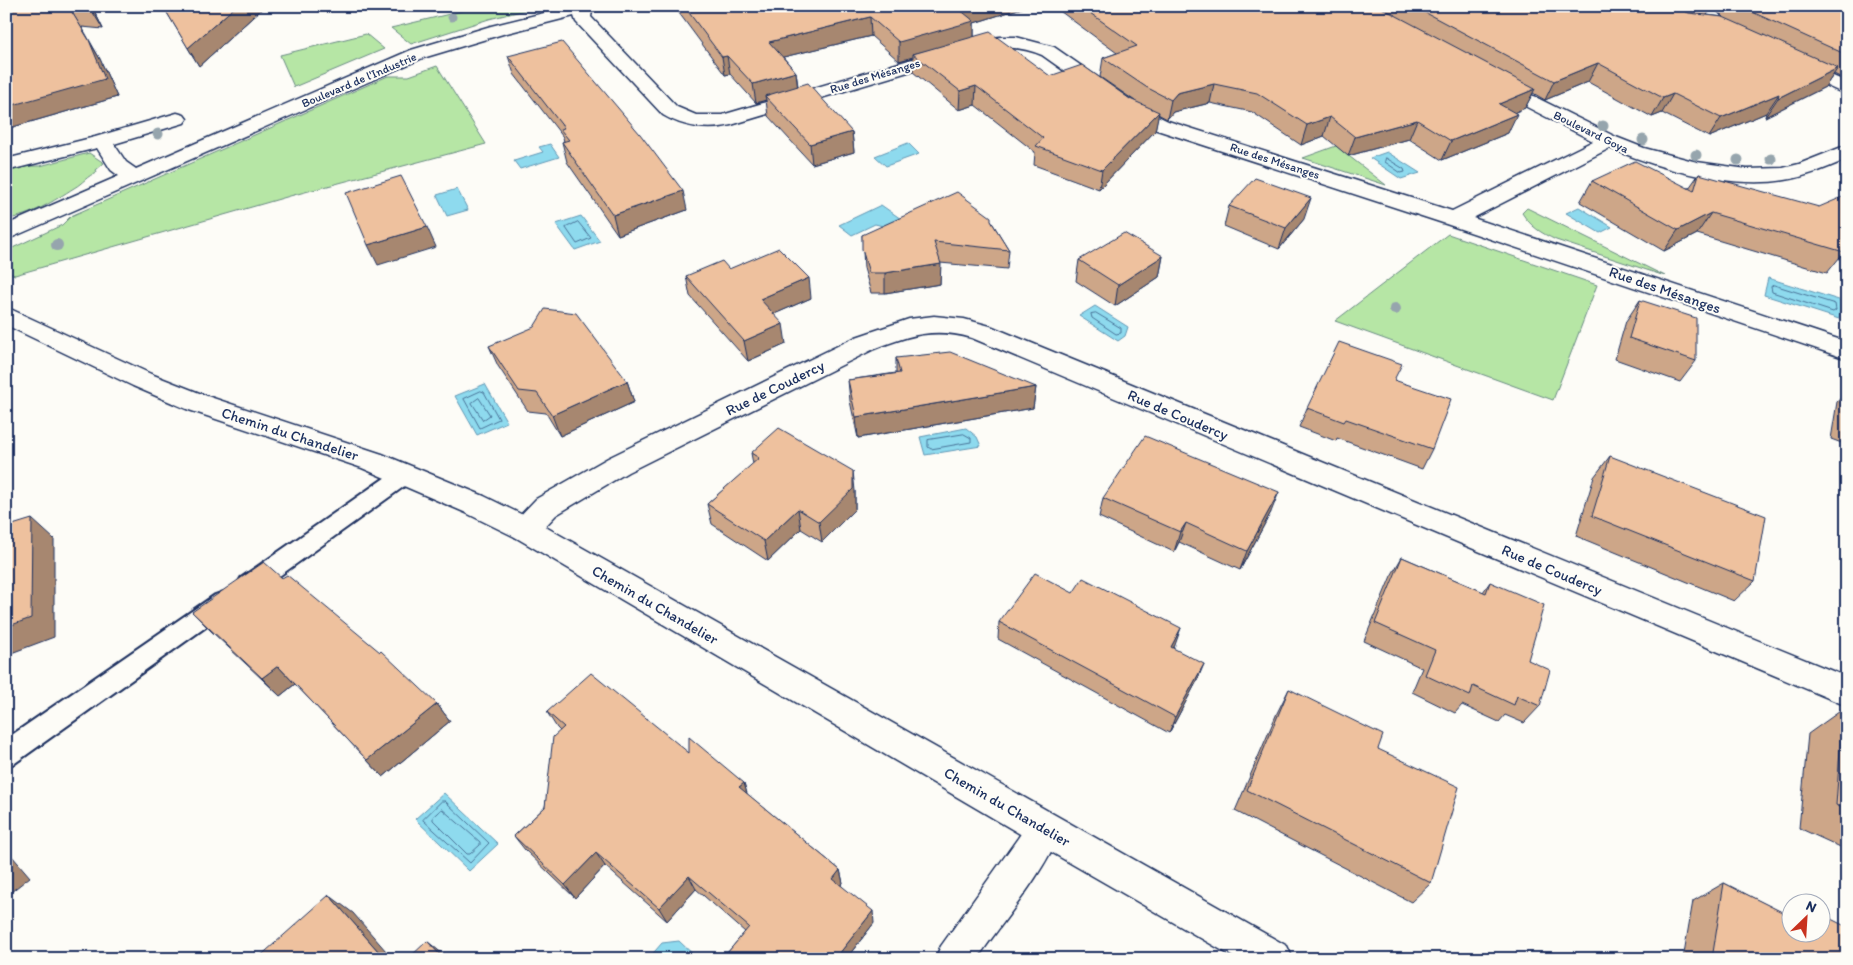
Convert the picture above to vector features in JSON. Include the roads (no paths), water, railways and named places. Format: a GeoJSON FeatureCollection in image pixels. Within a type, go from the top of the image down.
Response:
{"type":"FeatureCollection","features":[{"type":"Feature","properties":{"kind":"street"},"geometry":{"type":"LineString","coordinates":[[1697,6],[1714,16],[1717,23],[1706,28],[1732,36]]}},
{"type":"Feature","properties":{"kind":"street","name":"Boulevard de l'Industrie"},"geometry":{"type":"LineString","coordinates":[[6,233],[417,54],[497,30],[588,7]]}},
{"type":"Feature","properties":{"kind":"street","name":"Rue des Mésanges"},"geometry":{"type":"LineString","coordinates":[[588,7],[582,18],[670,111],[692,120],[708,122],[724,120],[983,44],[1016,41],[1034,44],[1048,51],[1135,112],[1161,125],[1454,218],[1847,351]]}},
{"type":"Feature","properties":{"kind":"street"},"geometry":{"type":"LineString","coordinates":[[1776,57],[1847,89]]}},
{"type":"Feature","properties":{"kind":"street","name":"Boulevard Goya"},"geometry":{"type":"LineString","coordinates":[[1477,73],[1606,142],[1654,160],[1712,172],[1761,176],[1800,170],[1847,151]]}},
{"type":"Feature","properties":{"kind":"street"},"geometry":{"type":"LineString","coordinates":[[6,166],[177,119]]}},
{"type":"Feature","properties":{"kind":"street"},"geometry":{"type":"LineString","coordinates":[[102,141],[118,166],[134,177]]}},
{"type":"Feature","properties":{"kind":"street"},"geometry":{"type":"LineString","coordinates":[[1454,218],[1590,152],[1606,142]]}},
{"type":"Feature","properties":{"kind":"street","name":"Chemin du Chandelier"},"geometry":{"type":"LineString","coordinates":[[10,322],[198,403],[406,474],[525,529],[1044,829],[1274,959]]}},
{"type":"Feature","properties":{"kind":"street","name":"Rue de Coudercy"},"geometry":{"type":"LineString","coordinates":[[525,529],[546,507],[618,465],[864,343],[904,328],[941,323],[981,332],[1847,692]]}},
{"type":"Feature","properties":{"kind":"street"},"geometry":{"type":"LineString","coordinates":[[954,959],[1031,851],[1044,829]]}},
{"type":"Feature","properties":{"kind":"lane"},"geometry":{"type":"LineString","coordinates":[[6,754],[406,474]]}},
{"type":"Feature","properties":{"kind":"water"},"geometry":{"type":"Polygon","coordinates":[[[908,143],[919,154],[886,166],[875,156],[908,143]]]}},
{"type":"Feature","properties":{"kind":"water"},"geometry":{"type":"Polygon","coordinates":[[[550,144],[559,157],[520,169],[514,161],[543,152],[539,147],[550,144]]]}},
{"type":"Feature","properties":{"kind":"water"},"geometry":{"type":"Polygon","coordinates":[[[1387,152],[1420,173],[1401,179],[1370,158],[1387,152]]]}},
{"type":"Feature","properties":{"kind":"water"},"geometry":{"type":"Polygon","coordinates":[[[457,189],[468,210],[447,216],[437,195],[457,189]]]}},
{"type":"Feature","properties":{"kind":"water"},"geometry":{"type":"Polygon","coordinates":[[[881,205],[904,221],[891,228],[875,224],[852,235],[839,225],[881,205]]]}},
{"type":"Feature","properties":{"kind":"water"},"geometry":{"type":"Polygon","coordinates":[[[1579,207],[1612,227],[1600,233],[1566,213],[1579,207]]]}},
{"type":"Feature","properties":{"kind":"water"},"geometry":{"type":"Polygon","coordinates":[[[581,216],[600,241],[575,250],[556,224],[581,216]]]}},
{"type":"Feature","properties":{"kind":"water"},"geometry":{"type":"Polygon","coordinates":[[[1768,278],[1842,301],[1839,319],[1764,295],[1768,278]]]}},
{"type":"Feature","properties":{"kind":"water"},"geometry":{"type":"Polygon","coordinates":[[[1095,306],[1128,327],[1125,336],[1118,341],[1079,316],[1095,306]]]}},
{"type":"Feature","properties":{"kind":"water"},"geometry":{"type":"Polygon","coordinates":[[[485,384],[507,422],[477,435],[455,396],[485,384]]]}},
{"type":"Feature","properties":{"kind":"water"},"geometry":{"type":"Polygon","coordinates":[[[966,428],[977,437],[981,446],[925,455],[920,437],[966,428]]]}},
{"type":"Feature","properties":{"kind":"water"},"geometry":{"type":"Polygon","coordinates":[[[444,793],[498,844],[469,871],[415,819],[444,793]]]}},
{"type":"Feature","properties":{"kind":"water"},"geometry":{"type":"Polygon","coordinates":[[[679,941],[698,959],[648,959],[662,943],[679,941]]]}}]}
